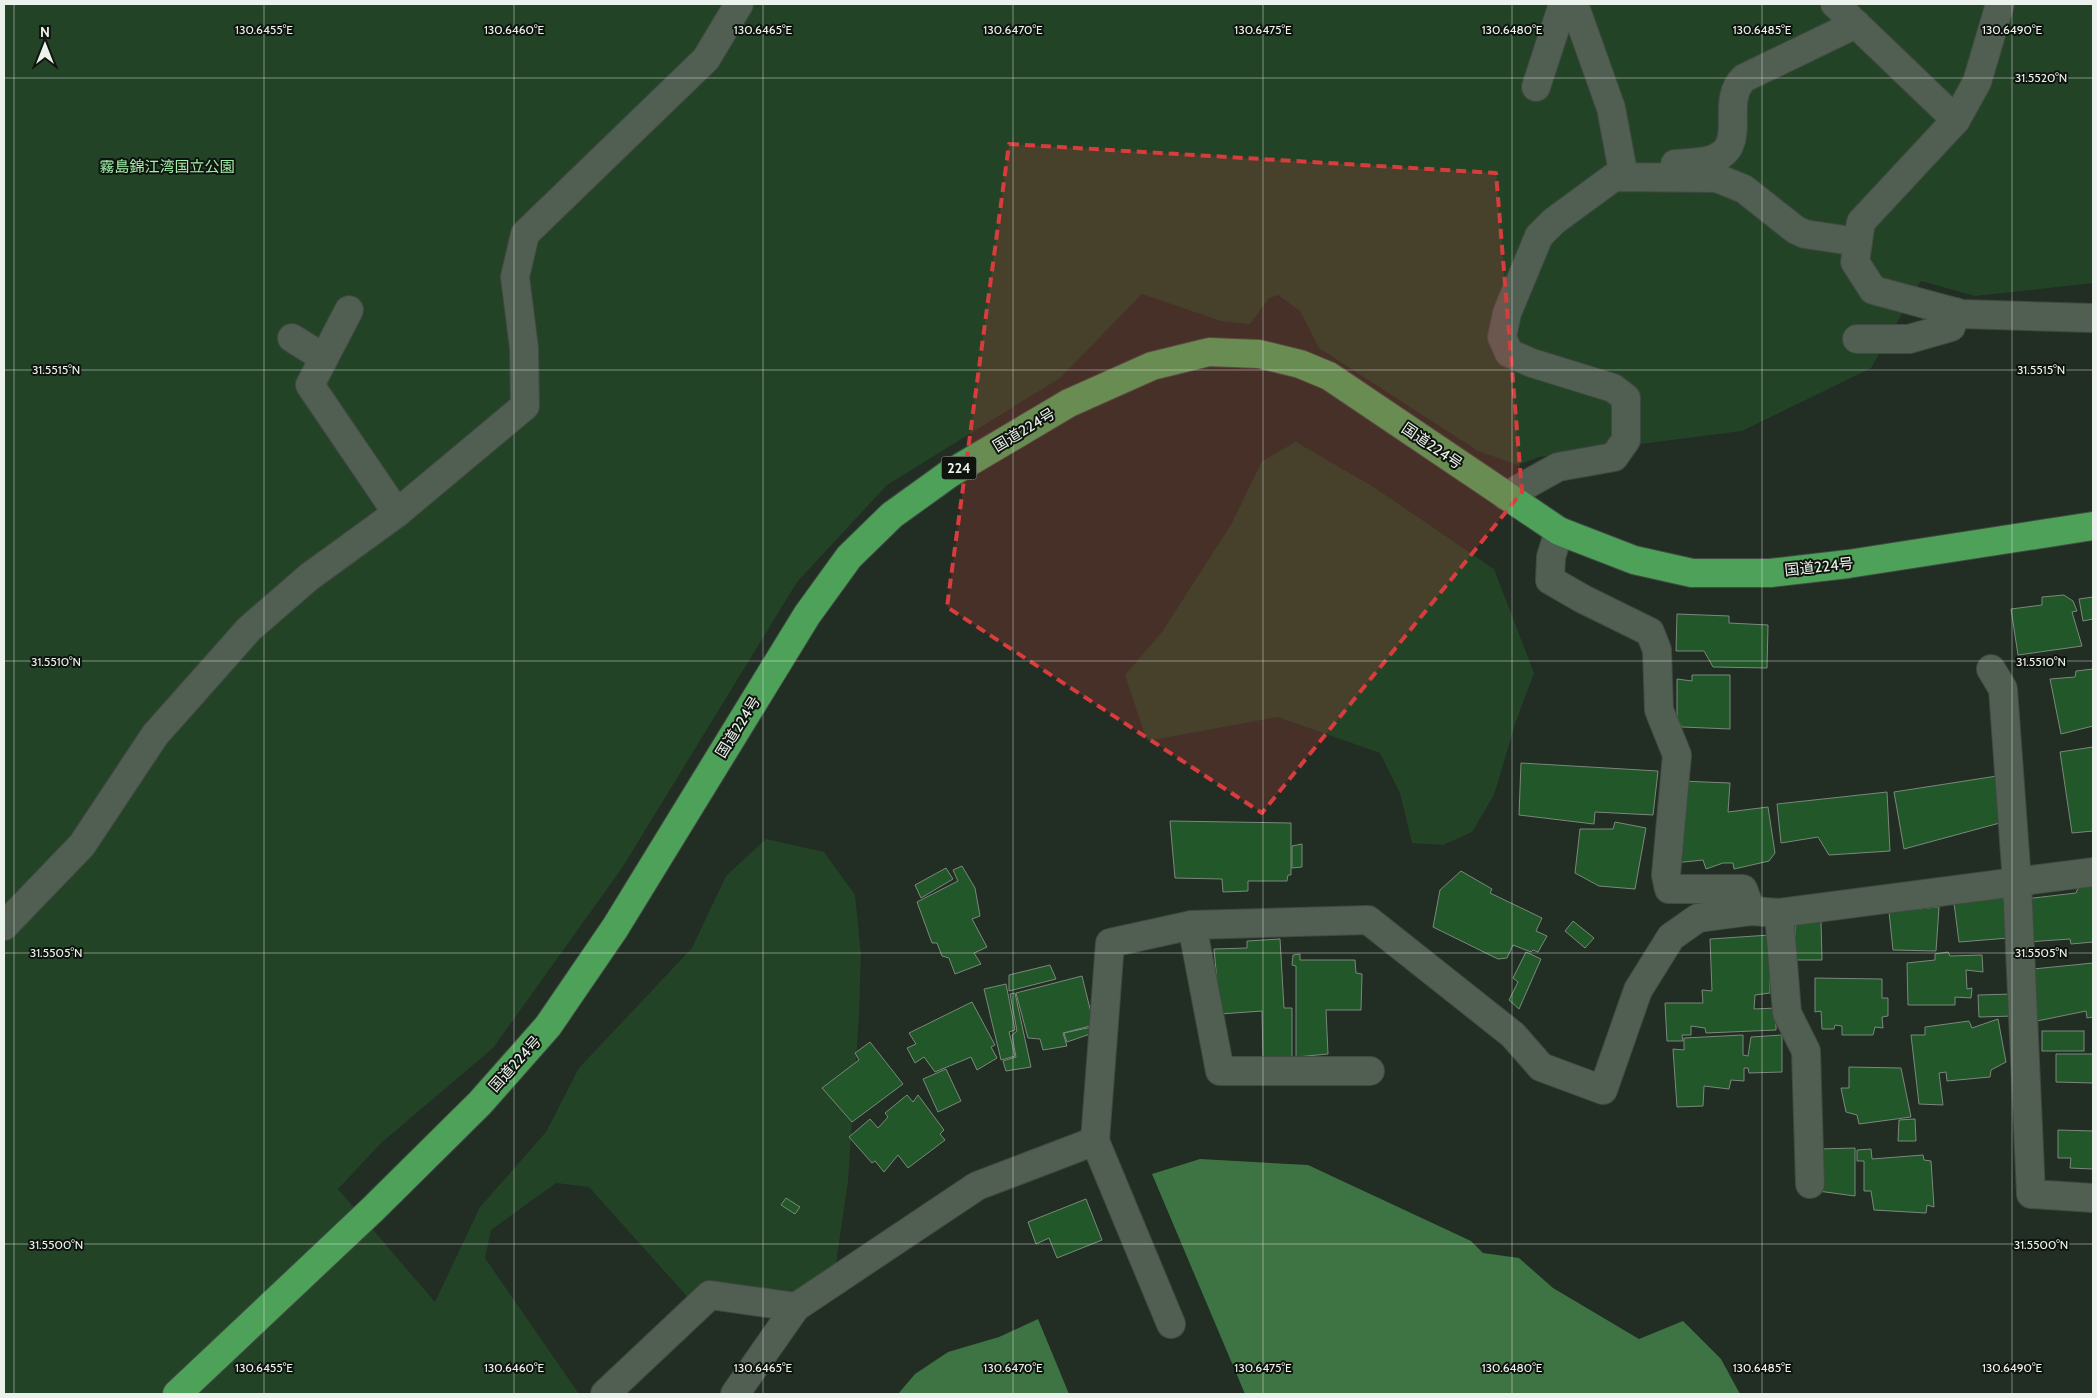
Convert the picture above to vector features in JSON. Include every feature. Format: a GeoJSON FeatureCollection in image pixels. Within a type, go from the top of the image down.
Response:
{"type":"FeatureCollection","features":[{"type":"Feature","properties":{"kind":"highway","name":"国道224号"},"geometry":{"type":"LineString","coordinates":[[178,1394],[366,1216],[480,1103],[548,1026],[615,928],[812,607],[849,557],[892,515],[949,474],[1069,403],[1152,366],[1209,352],[1259,354],[1300,364],[1329,376],[1559,531],[1634,560],[1692,573],[1770,573],[1848,564],[2093,526]]}},
{"type":"Feature","properties":{"kind":"street"},"geometry":{"type":"LineString","coordinates":[[4,926],[82,845],[155,735],[249,629],[309,577],[397,513],[524,406],[524,348],[514,277],[524,234],[706,59],[739,4]]}},
{"type":"Feature","properties":{"kind":"street"},"geometry":{"type":"LineString","coordinates":[[1536,87],[1563,4]]}},
{"type":"Feature","properties":{"kind":"street"},"geometry":{"type":"LineString","coordinates":[[1574,4],[1636,177]]}},
{"type":"Feature","properties":{"kind":"street"},"geometry":{"type":"LineString","coordinates":[[1835,4],[1956,120]]}},
{"type":"Feature","properties":{"kind":"street"},"geometry":{"type":"LineString","coordinates":[[2000,4],[1977,82],[1956,120],[1862,222],[1856,262],[1874,290],[1955,312],[2093,318]]}},
{"type":"Feature","properties":{"kind":"street"},"geometry":{"type":"LineString","coordinates":[[1636,177],[1670,164],[1707,161],[1724,153],[1732,143],[1734,96],[1737,85],[1744,78],[1856,24]]}},
{"type":"Feature","properties":{"kind":"street"},"geometry":{"type":"LineString","coordinates":[[1506,496],[1558,467],[1614,457],[1626,440],[1626,398],[1613,388],[1532,363],[1509,353],[1502,337],[1507,312],[1539,236],[1554,221],[1614,177],[1717,178],[1744,190],[1796,230],[1804,234],[1858,242]]}},
{"type":"Feature","properties":{"kind":"street"},"geometry":{"type":"LineString","coordinates":[[349,310],[310,385],[397,513]]}},
{"type":"Feature","properties":{"kind":"street"},"geometry":{"type":"LineString","coordinates":[[1857,339],[1909,339],[1942,330],[1951,327],[1955,312]]}},
{"type":"Feature","properties":{"kind":"street"},"geometry":{"type":"LineString","coordinates":[[292,338],[324,358]]}},
{"type":"Feature","properties":{"kind":"street"},"geometry":{"type":"LineString","coordinates":[[1559,531],[1551,558],[1550,580],[1583,599],[1650,632],[1657,650],[1659,710],[1677,755],[1666,875],[1669,889],[1743,889],[1751,912]]}},
{"type":"Feature","properties":{"kind":"street"},"geometry":{"type":"LineString","coordinates":[[1991,670],[2003,689],[2017,882],[2031,1194],[2093,1198]]}},
{"type":"Feature","properties":{"kind":"street"},"geometry":{"type":"LineString","coordinates":[[1171,1324],[1095,1141],[1110,943],[1192,926],[1368,920],[1513,1034],[1541,1067],[1603,1090],[1638,990],[1671,936],[1698,918],[1751,912],[1779,913],[2093,872]]}},
{"type":"Feature","properties":{"kind":"street"},"geometry":{"type":"LineString","coordinates":[[1779,913],[1787,1013],[1806,1052],[1810,1184]]}},
{"type":"Feature","properties":{"kind":"street"},"geometry":{"type":"LineString","coordinates":[[1192,926],[1220,1071],[1370,1071]]}},
{"type":"Feature","properties":{"kind":"street"},"geometry":{"type":"LineString","coordinates":[[735,1394],[796,1308],[977,1186],[1095,1141]]}},
{"type":"Feature","properties":{"kind":"street"},"geometry":{"type":"LineString","coordinates":[[605,1394],[710,1295],[796,1308]]}},
{"type":"Feature","properties":{"kind":"highlighted area"},"geometry":{"type":"Polygon","coordinates":[[[1009,144],[1496,173],[1522,492],[1262,813],[947,607],[1009,144]]]}},
{"type":"Feature","properties":{"kind":"green space","name":"霧島錦江湾国立公園"},"geometry":{"type":"Polygon","coordinates":[[[4,4],[2093,4],[2093,283],[1975,296],[1921,281],[1871,368],[1742,431],[1539,457],[1518,465],[1478,451],[1319,348],[1300,311],[1278,295],[1269,298],[1250,324],[1221,321],[1142,294],[1060,378],[887,485],[797,582],[622,868],[493,1048],[381,1143],[338,1189],[435,1302],[480,1207],[546,1132],[579,1068],[692,948],[726,876],[766,839],[824,852],[855,895],[861,954],[859,1015],[848,1181],[836,1263],[793,1293],[692,1302],[589,1187],[556,1183],[491,1230],[485,1258],[579,1394],[4,1394],[4,4]]]}},
{"type":"Feature","properties":{"kind":"green space"},"geometry":{"type":"Polygon","coordinates":[[[1296,442],[1372,486],[1494,569],[1534,673],[1516,721],[1494,795],[1472,832],[1443,845],[1412,843],[1400,793],[1380,753],[1278,717],[1147,741],[1125,675],[1162,632],[1232,523],[1262,461],[1296,442]]]}},
{"type":"Feature","properties":{"kind":"shaded area"},"geometry":{"type":"Polygon","coordinates":[[[1200,1159],[1308,1165],[1471,1241],[1483,1253],[1519,1258],[1553,1288],[1639,1339],[1683,1321],[1721,1359],[1740,1394],[1245,1394],[1152,1174],[1200,1159]]]}},
{"type":"Feature","properties":{"kind":"shaded area"},"geometry":{"type":"Polygon","coordinates":[[[1038,1319],[1069,1394],[898,1394],[915,1374],[948,1352],[999,1337],[1038,1319]]]}},
{"type":"Feature","properties":{"kind":"building"},"geometry":{"type":"Polygon","coordinates":[[[2064,595],[2073,601],[2077,611],[2072,612],[2082,646],[2018,655],[2011,609],[2042,605],[2042,597],[2064,595]]]}},
{"type":"Feature","properties":{"kind":"building"},"geometry":{"type":"Polygon","coordinates":[[[2093,597],[2093,619],[2083,621],[2079,599],[2093,597]]]}},
{"type":"Feature","properties":{"kind":"building"},"geometry":{"type":"Polygon","coordinates":[[[1677,614],[1729,616],[1729,623],[1768,625],[1767,668],[1713,667],[1704,651],[1676,651],[1677,614]]]}},
{"type":"Feature","properties":{"kind":"building"},"geometry":{"type":"Polygon","coordinates":[[[2093,669],[2093,726],[2061,734],[2050,679],[2075,677],[2076,671],[2093,669]]]}},
{"type":"Feature","properties":{"kind":"building"},"geometry":{"type":"Polygon","coordinates":[[[1692,675],[1730,675],[1730,729],[1682,727],[1677,718],[1677,679],[1692,681],[1692,675]]]}},
{"type":"Feature","properties":{"kind":"building"},"geometry":{"type":"Polygon","coordinates":[[[2093,747],[2093,831],[2072,833],[2060,752],[2093,747]]]}},
{"type":"Feature","properties":{"kind":"building"},"geometry":{"type":"Polygon","coordinates":[[[1521,763],[1658,771],[1653,815],[1595,812],[1594,824],[1519,815],[1521,763]]]}},
{"type":"Feature","properties":{"kind":"building"},"geometry":{"type":"Polygon","coordinates":[[[1997,776],[2007,821],[1904,849],[1894,792],[1997,776]]]}},
{"type":"Feature","properties":{"kind":"building"},"geometry":{"type":"Polygon","coordinates":[[[1681,781],[1730,783],[1728,812],[1768,807],[1775,853],[1769,861],[1734,869],[1733,863],[1723,863],[1706,869],[1703,860],[1674,863],[1681,781]]]}},
{"type":"Feature","properties":{"kind":"building"},"geometry":{"type":"Polygon","coordinates":[[[1887,792],[1890,851],[1829,855],[1818,837],[1781,843],[1777,804],[1887,792]]]}},
{"type":"Feature","properties":{"kind":"building"},"geometry":{"type":"Polygon","coordinates":[[[1170,821],[1291,823],[1291,875],[1288,875],[1287,881],[1248,881],[1248,891],[1223,892],[1222,879],[1175,878],[1170,821]]]}},
{"type":"Feature","properties":{"kind":"building"},"geometry":{"type":"Polygon","coordinates":[[[1615,822],[1646,828],[1635,889],[1599,886],[1575,873],[1580,829],[1613,829],[1615,822]]]}},
{"type":"Feature","properties":{"kind":"building"},"geometry":{"type":"Polygon","coordinates":[[[1302,844],[1302,867],[1292,868],[1292,846],[1302,844]]]}},
{"type":"Feature","properties":{"kind":"building"},"geometry":{"type":"Polygon","coordinates":[[[962,866],[975,888],[980,916],[972,919],[987,947],[974,953],[981,964],[955,974],[949,958],[942,956],[937,943],[932,943],[917,902],[958,881],[953,870],[962,866]]]}},
{"type":"Feature","properties":{"kind":"building"},"geometry":{"type":"Polygon","coordinates":[[[946,868],[953,879],[921,898],[915,885],[946,868]]]}},
{"type":"Feature","properties":{"kind":"building"},"geometry":{"type":"Polygon","coordinates":[[[1461,871],[1492,889],[1490,893],[1542,918],[1536,931],[1547,936],[1538,952],[1533,950],[1531,952],[1513,945],[1507,958],[1498,959],[1433,927],[1440,890],[1461,871]]]}},
{"type":"Feature","properties":{"kind":"building"},"geometry":{"type":"Polygon","coordinates":[[[2093,886],[2093,942],[2071,944],[2070,939],[2027,942],[2025,899],[2076,893],[2078,888],[2093,886]]]}},
{"type":"Feature","properties":{"kind":"building"},"geometry":{"type":"Polygon","coordinates":[[[2003,898],[2009,938],[1959,942],[1954,903],[2003,898]]]}},
{"type":"Feature","properties":{"kind":"building"},"geometry":{"type":"Polygon","coordinates":[[[1939,907],[1936,951],[1893,950],[1889,912],[1939,907]]]}},
{"type":"Feature","properties":{"kind":"building"},"geometry":{"type":"Polygon","coordinates":[[[1573,921],[1594,938],[1585,948],[1565,931],[1573,921]]]}},
{"type":"Feature","properties":{"kind":"building"},"geometry":{"type":"Polygon","coordinates":[[[1821,921],[1822,960],[1796,960],[1795,922],[1821,921]]]}},
{"type":"Feature","properties":{"kind":"building"},"geometry":{"type":"Polygon","coordinates":[[[1770,935],[1770,993],[1755,995],[1754,1009],[1776,1008],[1776,1030],[1706,1033],[1705,1028],[1691,1026],[1691,1035],[1682,1035],[1683,1041],[1667,1041],[1665,1003],[1703,1003],[1702,990],[1712,991],[1710,939],[1770,935]]]}},
{"type":"Feature","properties":{"kind":"building"},"geometry":{"type":"Polygon","coordinates":[[[1280,939],[1284,1008],[1292,1008],[1292,1057],[1263,1058],[1262,1011],[1220,1014],[1214,949],[1247,948],[1247,941],[1280,939]]]}},
{"type":"Feature","properties":{"kind":"building"},"geometry":{"type":"Polygon","coordinates":[[[1526,952],[1541,959],[1519,1009],[1509,1000],[1518,982],[1513,978],[1526,952]]]}},
{"type":"Feature","properties":{"kind":"building"},"geometry":{"type":"Polygon","coordinates":[[[1948,952],[1950,956],[1982,955],[1983,972],[1966,970],[1967,989],[1972,988],[1971,998],[1955,997],[1955,1005],[1908,1005],[1907,963],[1935,960],[1935,954],[1948,952]]]}},
{"type":"Feature","properties":{"kind":"building"},"geometry":{"type":"Polygon","coordinates":[[[1300,954],[1300,960],[1355,960],[1356,973],[1362,974],[1361,1010],[1326,1010],[1328,1054],[1296,1057],[1296,966],[1292,965],[1293,955],[1300,954]]]}},
{"type":"Feature","properties":{"kind":"building"},"geometry":{"type":"Polygon","coordinates":[[[2093,963],[2093,1017],[2087,1018],[2086,1011],[2037,1021],[2028,980],[2033,969],[2093,963]]]}},
{"type":"Feature","properties":{"kind":"building"},"geometry":{"type":"Polygon","coordinates":[[[1050,965],[1056,979],[1009,991],[1009,975],[1050,965]]]}},
{"type":"Feature","properties":{"kind":"building"},"geometry":{"type":"Polygon","coordinates":[[[1082,976],[1094,1025],[1063,1033],[1067,1046],[1043,1050],[1040,1039],[1028,1038],[1016,993],[1082,976]]]}},
{"type":"Feature","properties":{"kind":"building"},"geometry":{"type":"Polygon","coordinates":[[[1815,978],[1882,979],[1882,998],[1888,998],[1888,1016],[1882,1017],[1883,1028],[1875,1027],[1873,1035],[1842,1035],[1842,1026],[1835,1025],[1834,1029],[1822,1029],[1821,1011],[1815,1012],[1815,978]]]}},
{"type":"Feature","properties":{"kind":"building"},"geometry":{"type":"Polygon","coordinates":[[[1006,984],[1015,1030],[1009,1032],[1015,1056],[1001,1060],[984,989],[1006,984]]]}},
{"type":"Feature","properties":{"kind":"building"},"geometry":{"type":"Polygon","coordinates":[[[1015,993],[1031,1067],[1006,1071],[1003,1061],[1016,1057],[1012,1035],[1017,1031],[1010,994],[1015,993]]]}},
{"type":"Feature","properties":{"kind":"building"},"geometry":{"type":"Polygon","coordinates":[[[2013,994],[2014,1016],[1979,1017],[1978,995],[2013,994]]]}},
{"type":"Feature","properties":{"kind":"building"},"geometry":{"type":"Polygon","coordinates":[[[972,1002],[995,1045],[991,1047],[997,1058],[977,1070],[971,1057],[935,1072],[924,1057],[915,1063],[907,1048],[916,1044],[909,1033],[972,1002]]]}},
{"type":"Feature","properties":{"kind":"building"},"geometry":{"type":"Polygon","coordinates":[[[1998,1019],[2006,1062],[1991,1070],[1990,1077],[1947,1081],[1946,1072],[1939,1073],[1943,1105],[1919,1104],[1911,1035],[1925,1035],[1925,1027],[1969,1021],[1972,1028],[1998,1019]]]}},
{"type":"Feature","properties":{"kind":"building"},"geometry":{"type":"Polygon","coordinates":[[[1092,1027],[1093,1033],[1067,1042],[1064,1033],[1092,1027]]]}},
{"type":"Feature","properties":{"kind":"building"},"geometry":{"type":"Polygon","coordinates":[[[2042,1031],[2084,1031],[2084,1051],[2042,1051],[2042,1031]]]}},
{"type":"Feature","properties":{"kind":"building"},"geometry":{"type":"Polygon","coordinates":[[[1743,1035],[1743,1055],[1748,1056],[1751,1037],[1782,1035],[1782,1072],[1749,1073],[1748,1068],[1744,1068],[1744,1081],[1731,1080],[1729,1089],[1704,1086],[1703,1106],[1677,1107],[1673,1049],[1684,1050],[1684,1038],[1743,1035]]]}},
{"type":"Feature","properties":{"kind":"building"},"geometry":{"type":"Polygon","coordinates":[[[870,1042],[903,1084],[852,1122],[822,1088],[859,1060],[855,1053],[870,1042]]]}},
{"type":"Feature","properties":{"kind":"building"},"geometry":{"type":"Polygon","coordinates":[[[2056,1054],[2093,1054],[2093,1083],[2056,1082],[2056,1054]]]}},
{"type":"Feature","properties":{"kind":"building"},"geometry":{"type":"Polygon","coordinates":[[[1849,1067],[1901,1068],[1911,1117],[1859,1124],[1857,1115],[1846,1112],[1841,1088],[1849,1088],[1849,1067]]]}},
{"type":"Feature","properties":{"kind":"building"},"geometry":{"type":"Polygon","coordinates":[[[946,1069],[961,1101],[938,1112],[923,1079],[946,1069]]]}},
{"type":"Feature","properties":{"kind":"building"},"geometry":{"type":"Polygon","coordinates":[[[907,1095],[913,1102],[918,1095],[944,1130],[940,1134],[945,1140],[908,1168],[898,1155],[884,1172],[875,1161],[872,1163],[849,1137],[870,1119],[878,1128],[888,1117],[885,1113],[907,1095]]]}},
{"type":"Feature","properties":{"kind":"building"},"geometry":{"type":"Polygon","coordinates":[[[1915,1119],[1916,1141],[1898,1141],[1899,1120],[1915,1119]]]}},
{"type":"Feature","properties":{"kind":"building"},"geometry":{"type":"Polygon","coordinates":[[[2058,1130],[2093,1131],[2093,1169],[2070,1168],[2071,1158],[2058,1158],[2058,1130]]]}},
{"type":"Feature","properties":{"kind":"building"},"geometry":{"type":"Polygon","coordinates":[[[1855,1148],[1855,1196],[1818,1191],[1818,1149],[1855,1148]]]}},
{"type":"Feature","properties":{"kind":"building"},"geometry":{"type":"Polygon","coordinates":[[[1871,1149],[1872,1159],[1923,1155],[1924,1160],[1931,1161],[1934,1207],[1927,1205],[1926,1213],[1874,1210],[1871,1191],[1864,1191],[1864,1161],[1857,1161],[1857,1150],[1871,1149]]]}},
{"type":"Feature","properties":{"kind":"building"},"geometry":{"type":"Polygon","coordinates":[[[786,1198],[800,1207],[795,1214],[781,1205],[786,1198]]]}},
{"type":"Feature","properties":{"kind":"building"},"geometry":{"type":"Polygon","coordinates":[[[1086,1199],[1102,1240],[1057,1258],[1049,1238],[1036,1244],[1028,1222],[1086,1199]]]}}]}
